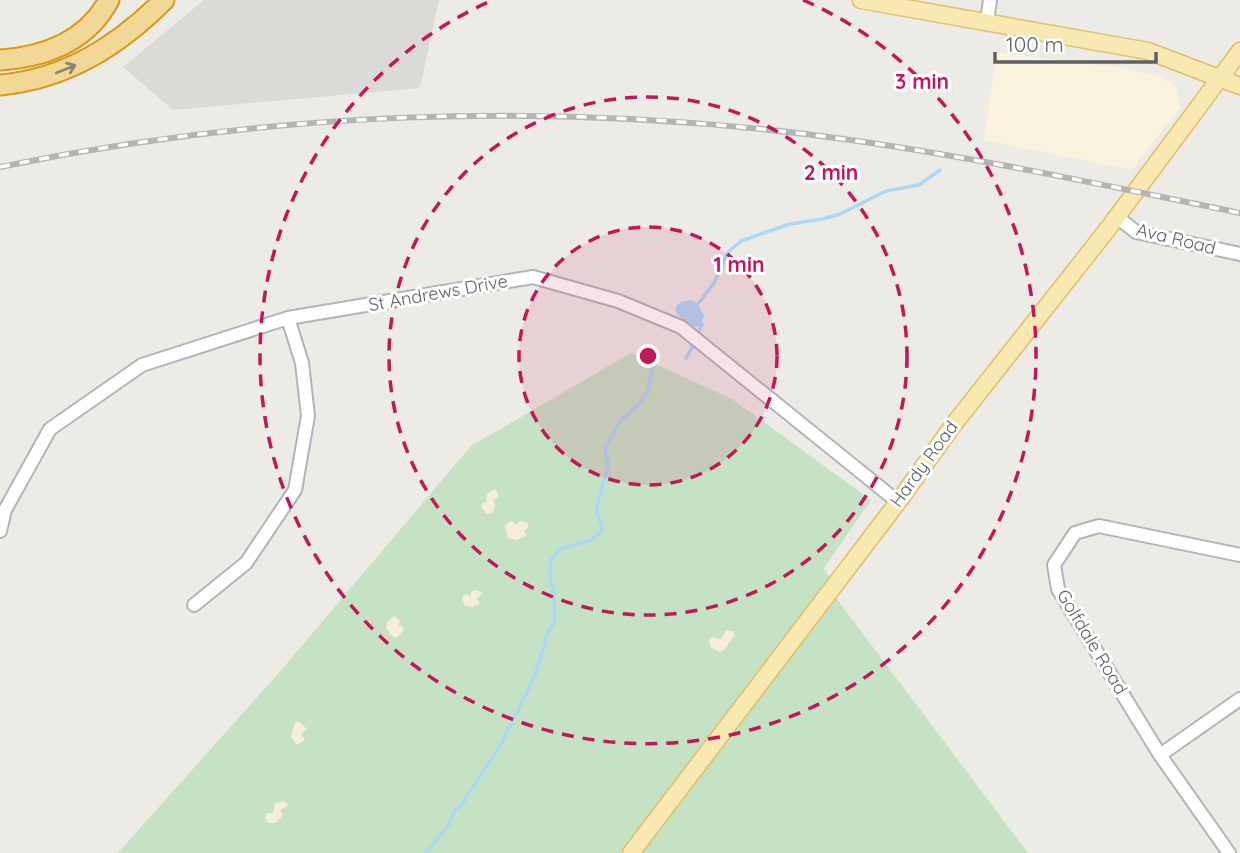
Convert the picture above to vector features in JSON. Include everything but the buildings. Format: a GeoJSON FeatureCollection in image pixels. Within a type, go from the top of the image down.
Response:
{"type":"FeatureCollection","features":[{"type":"Feature","properties":{"kind":"highway"},"geometry":{"type":"LineString","coordinates":[[0,60],[32,55],[67,42],[89,29],[109,0]]}},
{"type":"Feature","properties":{"kind":"highway"},"geometry":{"type":"LineString","coordinates":[[0,85],[57,73],[84,62],[128,34],[164,0]]}},
{"type":"Feature","properties":{"kind":"main road"},"geometry":{"type":"LineString","coordinates":[[861,0],[1148,51],[1240,86]]}},
{"type":"Feature","properties":{"kind":"main road","name":"Hardy Road"},"geometry":{"type":"LineString","coordinates":[[631,853],[898,502],[954,424],[1240,51]]}},
{"type":"Feature","properties":{"kind":"street"},"geometry":{"type":"LineString","coordinates":[[987,22],[990,0]]}},
{"type":"Feature","properties":{"kind":"street","name":"Ava Road"},"geometry":{"type":"LineString","coordinates":[[1116,216],[1136,232],[1240,254]]}},
{"type":"Feature","properties":{"kind":"street","name":"St Andrews Drive"},"geometry":{"type":"LineString","coordinates":[[0,531],[5,510],[50,429],[142,365],[288,318],[533,277],[618,301],[681,327],[898,502]]}},
{"type":"Feature","properties":{"kind":"street"},"geometry":{"type":"LineString","coordinates":[[194,604],[246,563],[295,490],[308,416],[302,363],[288,318]]}},
{"type":"Feature","properties":{"kind":"street","name":"Golfdale Road"},"geometry":{"type":"LineString","coordinates":[[1229,853],[1160,755],[1058,589],[1054,565],[1075,533],[1099,526],[1240,555]]}},
{"type":"Feature","properties":{"kind":"street"},"geometry":{"type":"LineString","coordinates":[[1160,755],[1240,699]]}},
{"type":"Feature","properties":{"kind":"shaded area"},"geometry":{"type":"Polygon","coordinates":[[[204,0],[439,0],[420,88],[173,110],[123,67],[204,0]]]}},
{"type":"Feature","properties":{"kind":"shaded area"},"geometry":{"type":"Polygon","coordinates":[[[997,52],[1117,67],[1163,77],[1176,88],[1180,108],[1132,170],[984,140],[997,52]]]}},
{"type":"Feature","properties":{"kind":"green space"},"geometry":{"type":"Polygon","coordinates":[[[631,353],[732,399],[871,500],[824,568],[837,590],[833,594],[1028,853],[118,853],[283,668],[471,446],[631,353]]]}},
{"type":"Feature","properties":{"kind":"sand"},"geometry":{"type":"Polygon","coordinates":[[[495,489],[499,496],[493,500],[493,513],[486,514],[481,506],[486,503],[487,494],[495,489]]]}},
{"type":"Feature","properties":{"kind":"sand"},"geometry":{"type":"Polygon","coordinates":[[[511,521],[516,525],[520,521],[528,523],[524,531],[527,535],[517,540],[508,538],[505,526],[511,521]]]}},
{"type":"Feature","properties":{"kind":"sand"},"geometry":{"type":"Polygon","coordinates":[[[475,590],[483,593],[476,599],[479,604],[465,606],[463,596],[468,594],[470,599],[471,592],[475,590]]]}},
{"type":"Feature","properties":{"kind":"sand"},"geometry":{"type":"Polygon","coordinates":[[[395,616],[400,621],[398,625],[404,630],[396,638],[386,627],[388,621],[395,616]]]}},
{"type":"Feature","properties":{"kind":"sand"},"geometry":{"type":"Polygon","coordinates":[[[726,630],[733,631],[735,635],[724,650],[720,652],[711,648],[709,640],[712,637],[721,639],[726,630]]]}},
{"type":"Feature","properties":{"kind":"sand"},"geometry":{"type":"Polygon","coordinates":[[[298,721],[307,729],[301,734],[305,740],[297,745],[291,738],[295,722],[298,721]]]}},
{"type":"Feature","properties":{"kind":"sand"},"geometry":{"type":"Polygon","coordinates":[[[284,801],[289,805],[280,810],[283,815],[275,823],[268,823],[265,817],[267,813],[273,813],[275,803],[284,801]]]}},
{"type":"Feature","properties":{"kind":"water"},"geometry":{"type":"Polygon","coordinates":[[[691,300],[698,304],[704,316],[700,326],[692,327],[676,313],[676,306],[691,300]]]}},
{"type":"Feature","properties":{"kind":"waterway"},"geometry":{"type":"LineString","coordinates":[[698,304],[714,283],[728,252],[741,241],[790,224],[840,214],[886,191],[919,185],[940,170]]}},
{"type":"Feature","properties":{"kind":"waterway"},"geometry":{"type":"LineString","coordinates":[[699,331],[702,324]]}},
{"type":"Feature","properties":{"kind":"waterway"},"geometry":{"type":"LineString","coordinates":[[686,358],[693,346]]}},
{"type":"Feature","properties":{"kind":"waterway"},"geometry":{"type":"LineString","coordinates":[[426,853],[450,823],[455,809],[460,807],[503,741],[535,676],[547,635],[555,621],[550,577],[551,560],[560,549],[591,540],[601,532],[597,506],[608,466],[605,448],[620,421],[640,403],[648,391],[652,368]]}},
{"type":"Feature","properties":{"kind":"railway"},"geometry":{"type":"LineString","coordinates":[[0,167],[101,148],[303,124],[405,118],[610,118],[711,124],[867,142],[1027,170],[1240,213]]}}]}
